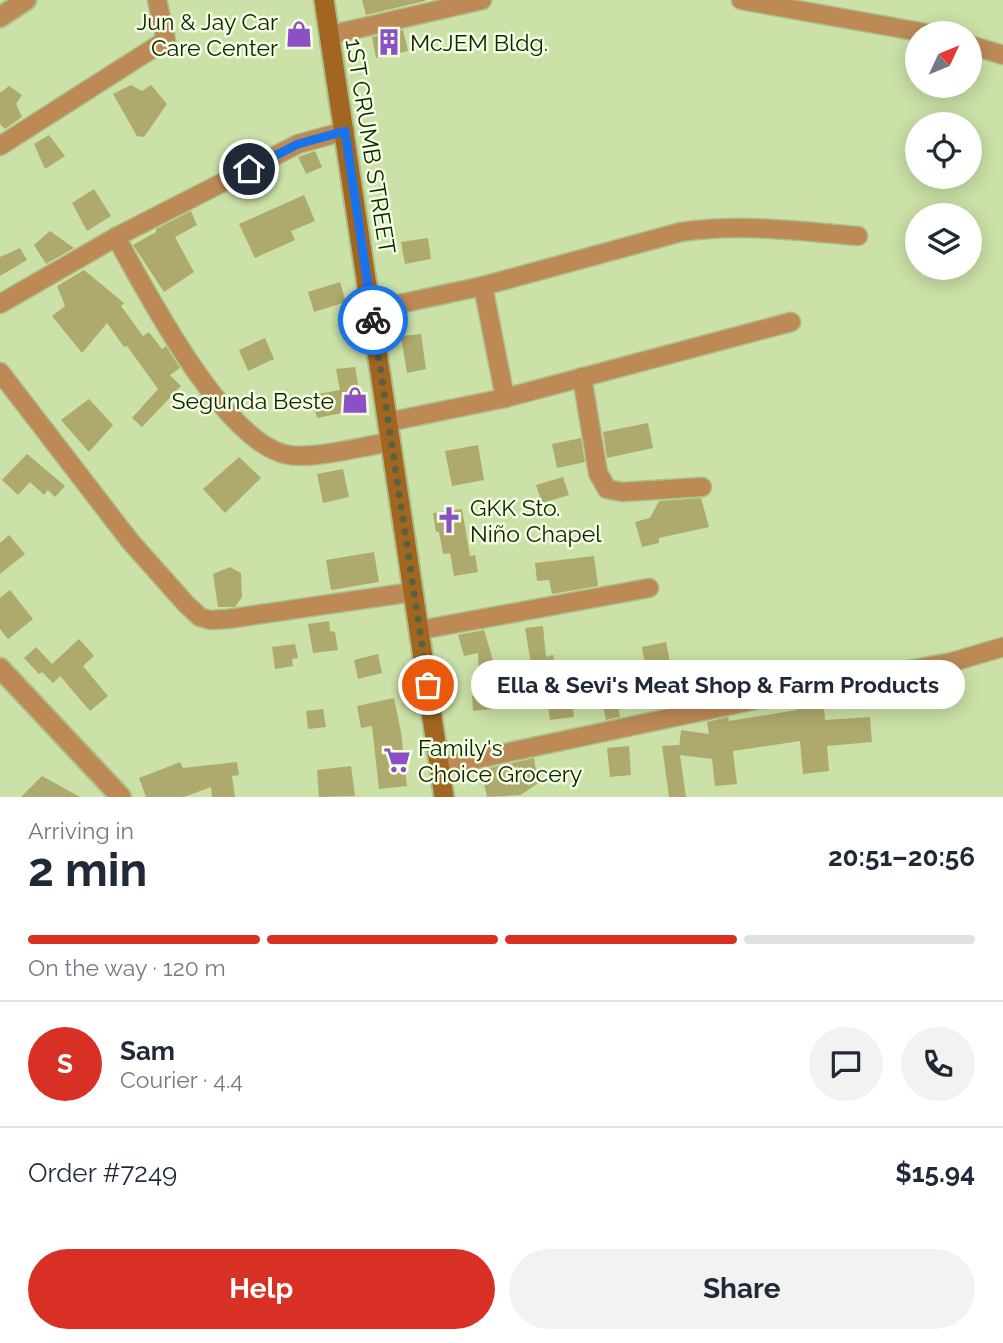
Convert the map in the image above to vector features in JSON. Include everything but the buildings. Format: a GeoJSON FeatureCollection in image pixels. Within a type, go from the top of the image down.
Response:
{"type":"FeatureCollection","features":[{"type":"Feature","properties":{"kind":"main road","name":"1ST CRUMB STREET"},"geometry":{"type":"LineString","coordinates":[[324,0],[444,797]]}},
{"type":"Feature","properties":{"kind":"street"},"geometry":{"type":"LineString","coordinates":[[0,17],[26,0]]}},
{"type":"Feature","properties":{"kind":"street"},"geometry":{"type":"LineString","coordinates":[[0,146],[166,40],[158,0]]}},
{"type":"Feature","properties":{"kind":"street"},"geometry":{"type":"LineString","coordinates":[[330,35],[482,0]]}},
{"type":"Feature","properties":{"kind":"street"},"geometry":{"type":"LineString","coordinates":[[741,0],[905,29]]}},
{"type":"Feature","properties":{"kind":"street"},"geometry":{"type":"LineString","coordinates":[[982,49],[1003,55]]}},
{"type":"Feature","properties":{"kind":"street"},"geometry":{"type":"LineString","coordinates":[[0,302],[116,237],[298,144],[345,131]]}},
{"type":"Feature","properties":{"kind":"street"},"geometry":{"type":"LineString","coordinates":[[371,310],[483,286],[681,232],[713,227],[858,236]]}},
{"type":"Feature","properties":{"kind":"street"},"geometry":{"type":"LineString","coordinates":[[116,237],[183,352],[231,414],[270,449],[290,455],[310,454],[391,442]]}},
{"type":"Feature","properties":{"kind":"street"},"geometry":{"type":"LineString","coordinates":[[483,286],[505,398]]}},
{"type":"Feature","properties":{"kind":"street"},"geometry":{"type":"LineString","coordinates":[[388,422],[505,398],[791,322]]}},
{"type":"Feature","properties":{"kind":"street"},"geometry":{"type":"LineString","coordinates":[[0,372],[130,541],[200,617],[210,620],[228,619],[413,592]]}},
{"type":"Feature","properties":{"kind":"street"},"geometry":{"type":"LineString","coordinates":[[582,377],[598,472],[607,489],[622,492],[702,487]]}},
{"type":"Feature","properties":{"kind":"street"},"geometry":{"type":"LineString","coordinates":[[420,630],[649,588]]}},
{"type":"Feature","properties":{"kind":"street"},"geometry":{"type":"LineString","coordinates":[[439,766],[830,684],[952,662],[1003,647]]}},
{"type":"Feature","properties":{"kind":"street"},"geometry":{"type":"LineString","coordinates":[[0,668],[121,797]]}},
{"type":"Feature","properties":{"kind":"way so far"},"geometry":{"type":"LineString","coordinates":[[373,320],[428,685]]}},
{"type":"Feature","properties":{"kind":"place","name":"Jun & Jay Car Care Center"},"geometry":{"type":"Point","coordinates":[299,34]}},
{"type":"Feature","properties":{"kind":"place","name":"McJEM Bldg."},"geometry":{"type":"Point","coordinates":[389,42]}},
{"type":"Feature","properties":{"kind":"place","name":"Segunda Beste"},"geometry":{"type":"Point","coordinates":[355,400]}},
{"type":"Feature","properties":{"kind":"place","name":"GKK Sto. Niño Chapel"},"geometry":{"type":"Point","coordinates":[449,520]}},
{"type":"Feature","properties":{"kind":"place","name":"Ella & Sevi's Meat Shop & Farm Products"},"geometry":{"type":"Point","coordinates":[428,685]}},
{"type":"Feature","properties":{"kind":"place","name":"Family's Choice Grocery"},"geometry":{"type":"Point","coordinates":[397,760]}},
{"type":"Feature","properties":{"kind":"route"},"geometry":{"type":"LineString","coordinates":[[249,169],[298,144],[345,131],[373,320]]}}]}
